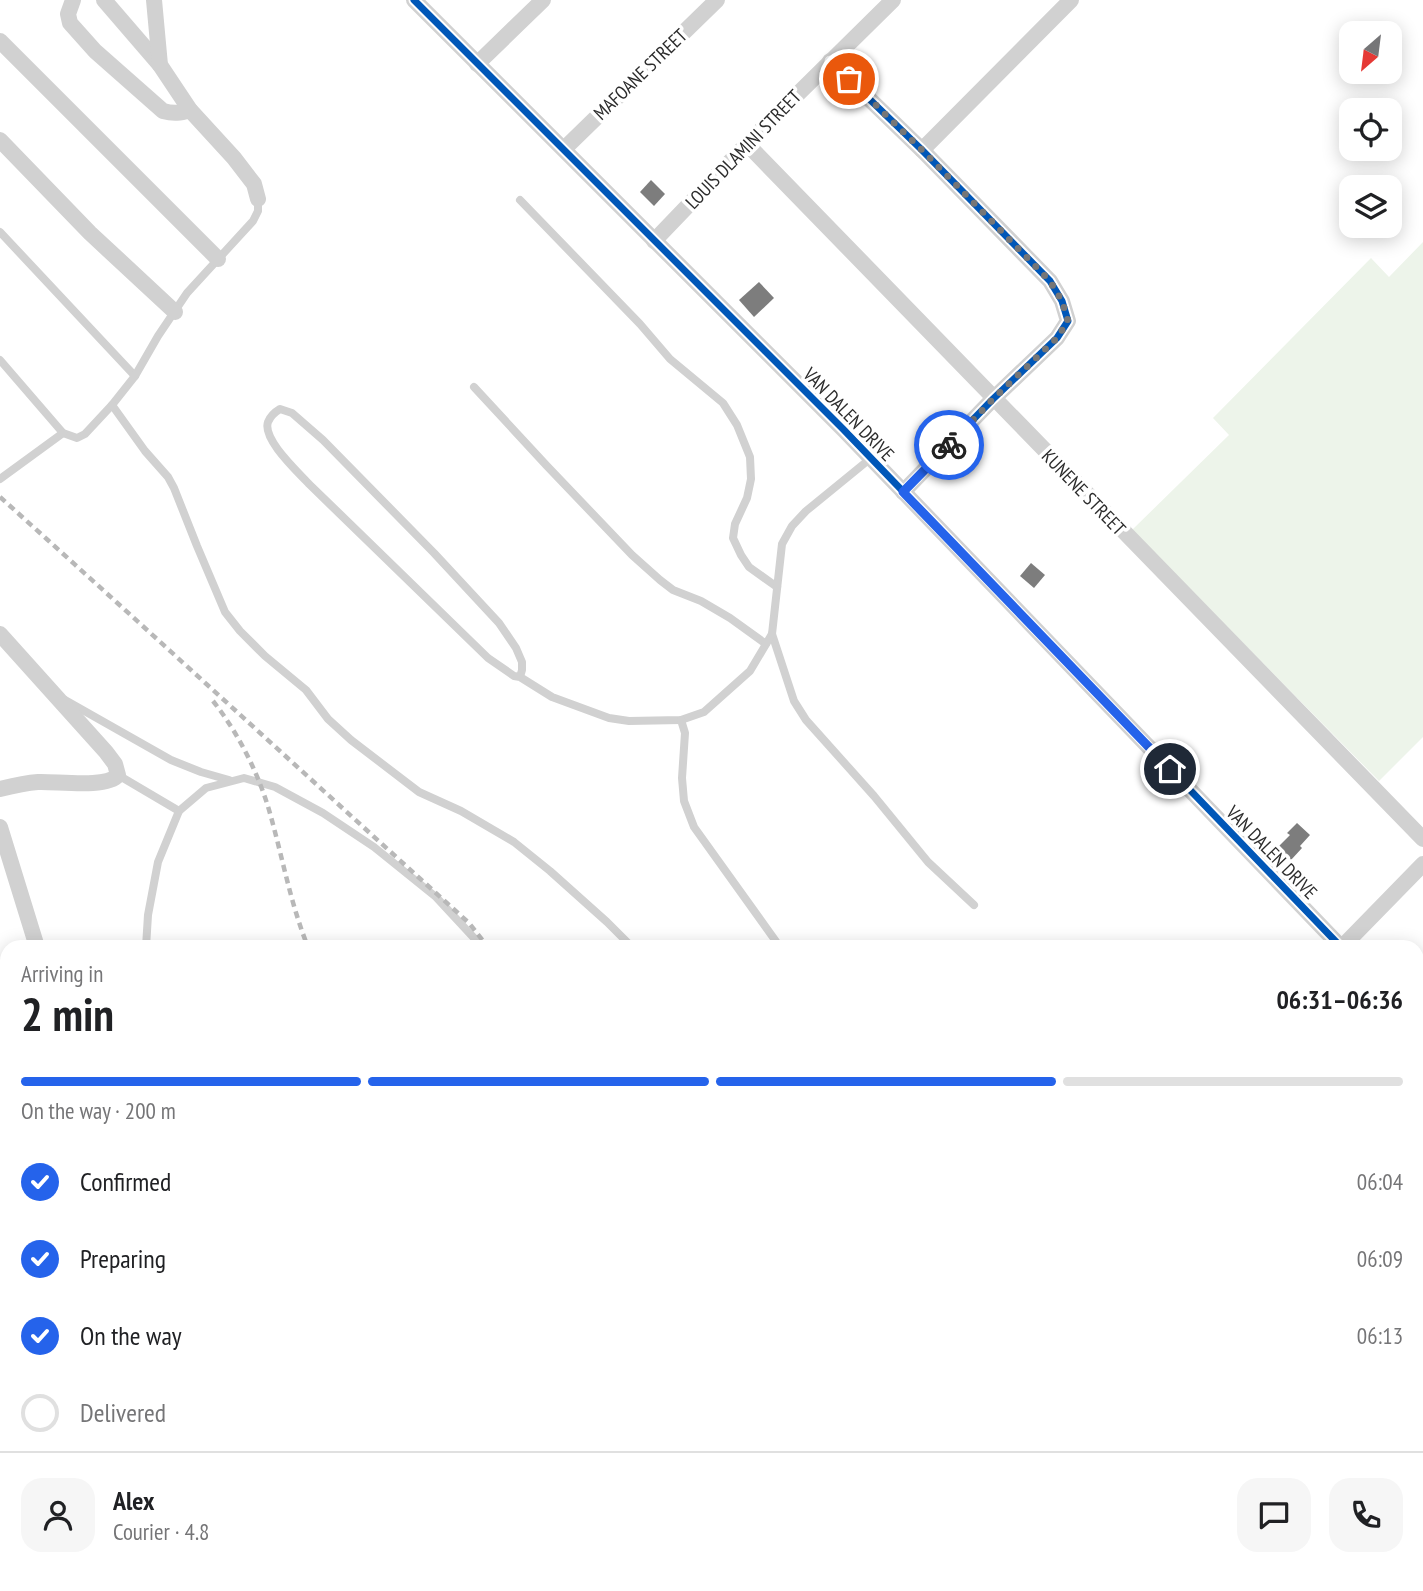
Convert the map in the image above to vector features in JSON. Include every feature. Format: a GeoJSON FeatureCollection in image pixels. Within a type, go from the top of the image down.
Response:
{"type":"FeatureCollection","features":[{"type":"Feature","properties":{"kind":"street"},"geometry":{"type":"LineString","coordinates":[[73,0],[68,14],[70,23],[95,51],[163,111],[180,113],[190,110]]}},
{"type":"Feature","properties":{"kind":"street"},"geometry":{"type":"LineString","coordinates":[[104,0],[160,65],[190,110],[234,158],[254,184],[258,199]]}},
{"type":"Feature","properties":{"kind":"street"},"geometry":{"type":"LineString","coordinates":[[154,0],[160,65]]}},
{"type":"Feature","properties":{"kind":"street","name":"VAN DALEN DRIVE"},"geometry":{"type":"LineString","coordinates":[[414,0],[871,458],[1335,940]]}},
{"type":"Feature","properties":{"kind":"street"},"geometry":{"type":"LineString","coordinates":[[477,64],[543,0]]}},
{"type":"Feature","properties":{"kind":"street","name":"MAFOANE STREET"},"geometry":{"type":"LineString","coordinates":[[564,149],[717,0]]}},
{"type":"Feature","properties":{"kind":"street","name":"LOUIS DLAMINI STREET"},"geometry":{"type":"LineString","coordinates":[[654,241],[747,144],[893,0]]}},
{"type":"Feature","properties":{"kind":"street"},"geometry":{"type":"LineString","coordinates":[[922,150],[1070,0]]}},
{"type":"Feature","properties":{"kind":"street"},"geometry":{"type":"LineString","coordinates":[[0,41],[218,259]]}},
{"type":"Feature","properties":{"kind":"street"},"geometry":{"type":"LineString","coordinates":[[830,61],[922,150],[1050,281],[1062,301],[1068,321],[1057,338],[993,399],[903,492]]}},
{"type":"Feature","properties":{"kind":"street"},"geometry":{"type":"LineString","coordinates":[[0,141],[90,233],[175,312]]}},
{"type":"Feature","properties":{"kind":"street","name":"KUNENE STREET"},"geometry":{"type":"LineString","coordinates":[[747,144],[1423,839]]}},
{"type":"Feature","properties":{"kind":"street"},"geometry":{"type":"LineString","coordinates":[[0,634],[106,752],[115,764],[117,775],[115,779],[108,781],[38,782],[0,789]]}},
{"type":"Feature","properties":{"kind":"street"},"geometry":{"type":"LineString","coordinates":[[0,827],[35,940]]}},
{"type":"Feature","properties":{"kind":"street"},"geometry":{"type":"LineString","coordinates":[[1349,940],[1423,864]]}},
{"type":"Feature","properties":{"kind":"lane"},"geometry":{"type":"LineString","coordinates":[[0,360],[63,433],[78,438],[85,434],[135,376],[187,293],[253,221],[258,211],[258,199]]}},
{"type":"Feature","properties":{"kind":"lane"},"geometry":{"type":"LineString","coordinates":[[520,200],[640,324],[670,359],[723,403],[737,425],[750,457],[749,489],[735,524],[733,538],[749,567],[777,587]]}},
{"type":"Feature","properties":{"kind":"lane"},"geometry":{"type":"LineString","coordinates":[[0,232],[135,376]]}},
{"type":"Feature","properties":{"kind":"lane"},"geometry":{"type":"LineString","coordinates":[[474,387],[547,467],[632,555],[660,580],[673,590],[701,601],[730,618],[766,644]]}},
{"type":"Feature","properties":{"kind":"lane"},"geometry":{"type":"LineString","coordinates":[[112,405],[145,451],[168,477],[225,612],[240,631],[306,690],[328,719],[351,740],[419,792],[461,811],[514,842],[625,940]]}},
{"type":"Feature","properties":{"kind":"lane"},"geometry":{"type":"LineString","coordinates":[[520,677],[522,662],[499,623],[323,440],[292,413],[279,409],[268,422],[267,432],[281,454],[309,484],[488,658],[514,676],[552,696],[609,718],[629,721],[681,720],[704,712],[750,671],[772,634]]}},
{"type":"Feature","properties":{"kind":"lane"},"geometry":{"type":"LineString","coordinates":[[0,478],[63,433]]}},
{"type":"Feature","properties":{"kind":"lane"},"geometry":{"type":"LineString","coordinates":[[871,458],[806,511],[792,526],[782,544],[772,634],[794,701],[806,720],[928,862],[974,905]]}},
{"type":"Feature","properties":{"kind":"lane"},"geometry":{"type":"LineString","coordinates":[[55,694],[171,760],[231,781]]}},
{"type":"Feature","properties":{"kind":"lane"},"geometry":{"type":"LineString","coordinates":[[681,720],[685,733],[682,778],[684,801],[694,827],[775,940]]}},
{"type":"Feature","properties":{"kind":"lane"},"geometry":{"type":"LineString","coordinates":[[117,775],[179,811]]}},
{"type":"Feature","properties":{"kind":"lane"},"geometry":{"type":"LineString","coordinates":[[146,940],[148,915],[158,862],[179,811],[206,788],[244,778],[275,787],[323,813],[374,847],[436,897],[475,940]]}},
{"type":"Feature","properties":{"kind":"shaded area"},"geometry":{"type":"Polygon","coordinates":[[[1423,242],[1423,737],[1379,781],[1132,530],[1229,435],[1213,418],[1371,258],[1389,277],[1423,242]]]}},
{"type":"Feature","properties":{"kind":"building"},"geometry":{"type":"Polygon","coordinates":[[[651,180],[665,194],[654,206],[640,192],[651,180]]]}},
{"type":"Feature","properties":{"kind":"building"},"geometry":{"type":"Polygon","coordinates":[[[759,282],[774,298],[754,317],[739,300],[759,282]]]}},
{"type":"Feature","properties":{"kind":"building"},"geometry":{"type":"Polygon","coordinates":[[[1031,563],[1045,575],[1034,588],[1020,576],[1031,563]]]}},
{"type":"Feature","properties":{"kind":"building"},"geometry":{"type":"Polygon","coordinates":[[[1297,823],[1310,835],[1291,860],[1278,847],[1297,823]]]}},
{"type":"Feature","properties":{"kind":"railway"},"geometry":{"type":"LineString","coordinates":[[0,497],[469,923],[482,940]]}},
{"type":"Feature","properties":{"kind":"railway"},"geometry":{"type":"LineString","coordinates":[[213,701],[240,741],[261,786],[306,940]]}},
{"type":"Feature","properties":{"kind":"cycle path"},"geometry":{"type":"LineString","coordinates":[[414,0],[843,429],[1334,940]]}},
{"type":"Feature","properties":{"kind":"cycle path"},"geometry":{"type":"LineString","coordinates":[[830,61],[922,150],[1050,281],[1062,301],[1068,321],[1057,338],[993,399],[903,492]]}},
{"type":"Feature","properties":{"kind":"way so far"},"geometry":{"type":"LineString","coordinates":[[849,79],[1050,281],[1062,301],[1068,321],[1057,338],[949,445]]}},
{"type":"Feature","properties":{"kind":"route"},"geometry":{"type":"LineString","coordinates":[[949,445],[903,492],[1170,769]]}}]}
